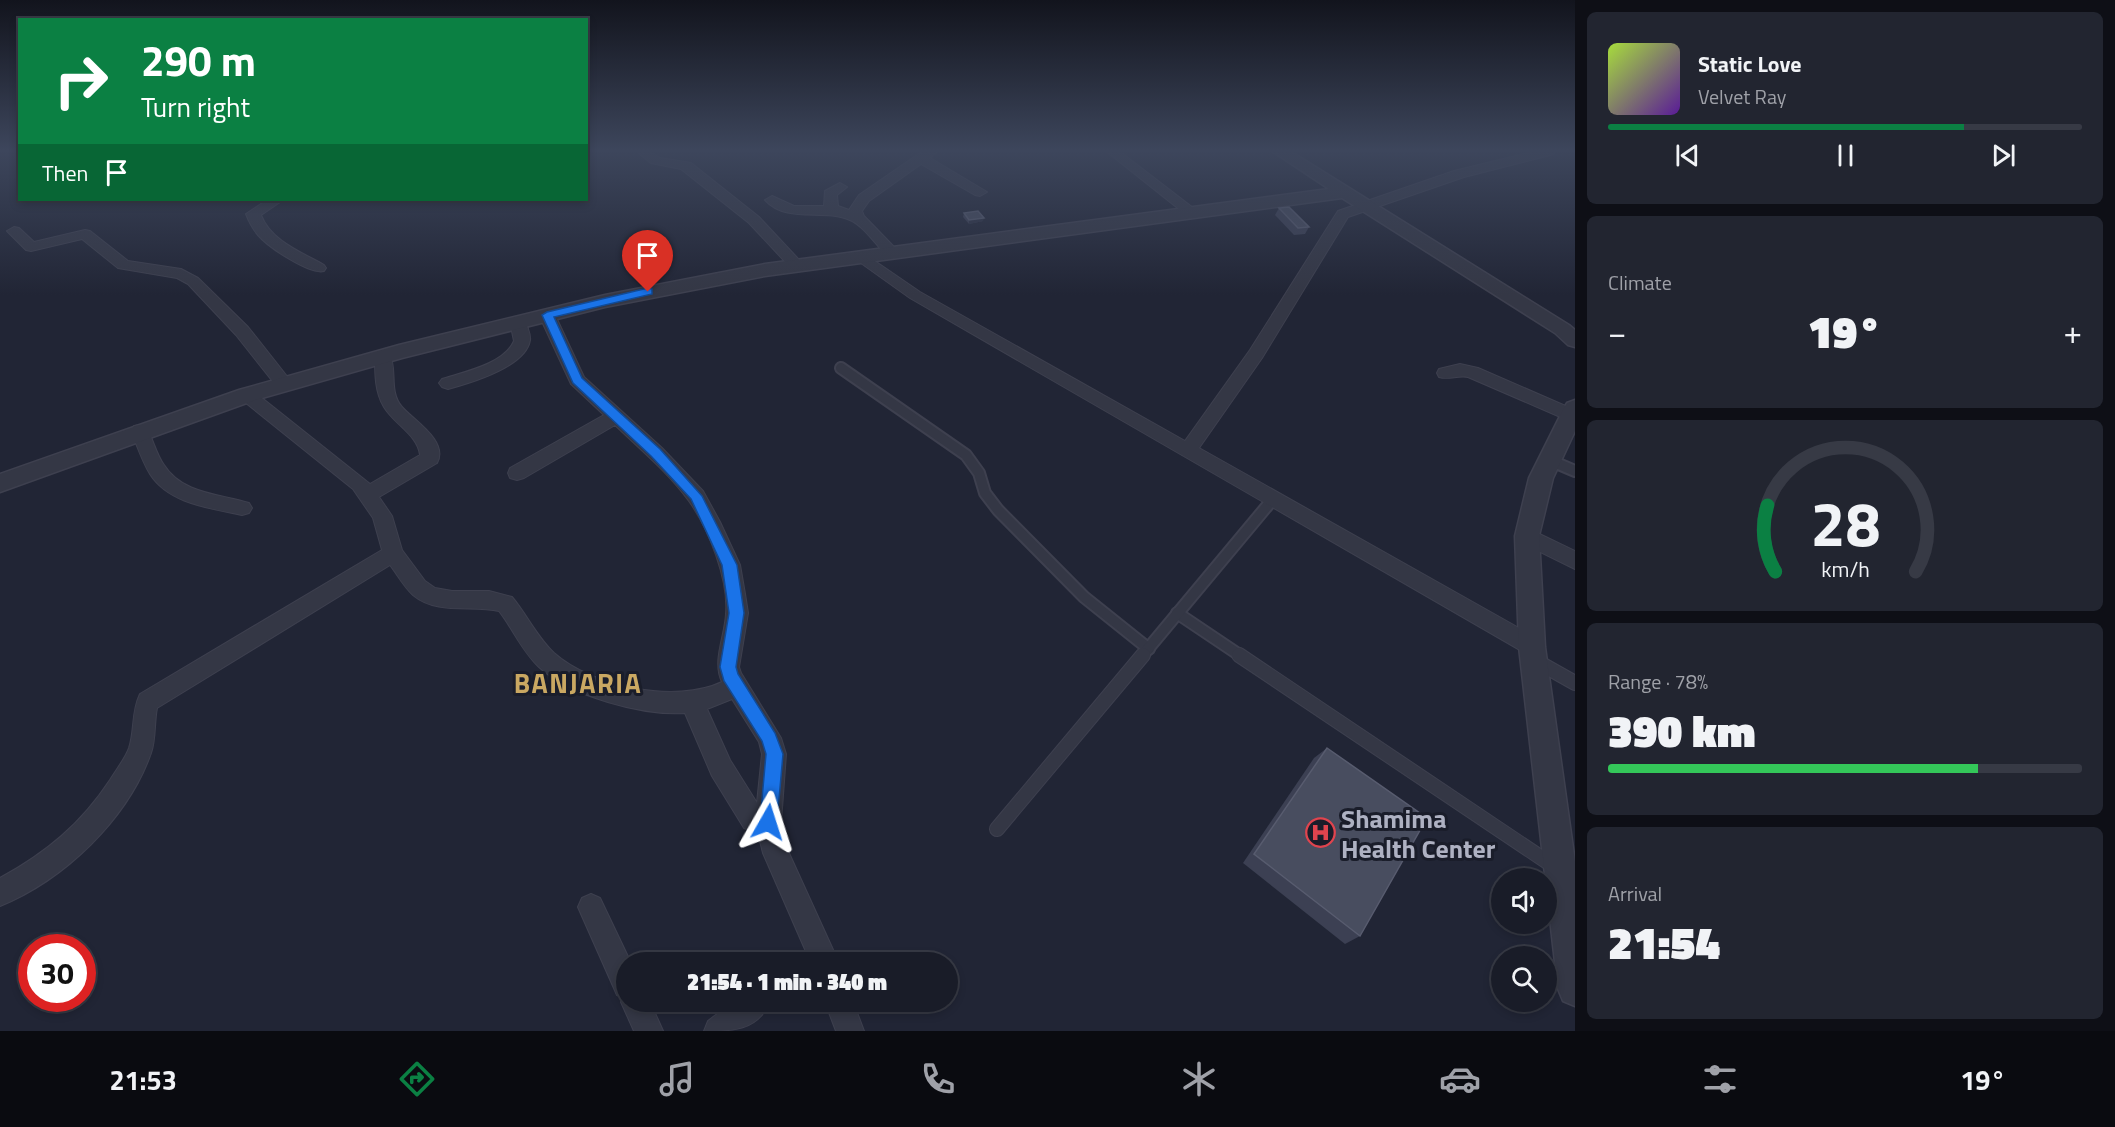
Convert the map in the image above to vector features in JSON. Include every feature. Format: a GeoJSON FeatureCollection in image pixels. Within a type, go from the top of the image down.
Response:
{"type":"FeatureCollection","features":[{"type":"Feature","properties":{"kind":"street"},"geometry":{"type":"LineString","coordinates":[[728,199],[754,220],[797,266]]}},
{"type":"Feature","properties":{"kind":"street"},"geometry":{"type":"LineString","coordinates":[[830,199],[831,210]]}},
{"type":"Feature","properties":{"kind":"street"},"geometry":{"type":"LineString","coordinates":[[863,199],[855,211],[858,218],[892,253]]}},
{"type":"Feature","properties":{"kind":"street"},"geometry":{"type":"LineString","coordinates":[[1175,199],[1194,214]]}},
{"type":"Feature","properties":{"kind":"street"},"geometry":{"type":"LineString","coordinates":[[0,483],[247,394],[518,322],[703,280],[1298,199]]}},
{"type":"Feature","properties":{"kind":"street"},"geometry":{"type":"LineString","coordinates":[[1360,199],[1562,328],[1575,339]]}},
{"type":"Feature","properties":{"kind":"street"},"geometry":{"type":"LineString","coordinates":[[1189,449],[1256,354],[1336,223],[1343,214],[1383,199]]}},
{"type":"Feature","properties":{"kind":"street"},"geometry":{"type":"LineString","coordinates":[[772,200],[791,210],[831,210],[858,218]]}},
{"type":"Feature","properties":{"kind":"street"},"geometry":{"type":"LineString","coordinates":[[274,201],[259,208],[253,214],[255,220],[285,249],[319,268]]}},
{"type":"Feature","properties":{"kind":"street"},"geometry":{"type":"LineString","coordinates":[[15,231],[31,247],[85,234],[123,265],[171,272],[188,277],[242,331],[284,384]]}},
{"type":"Feature","properties":{"kind":"street"},"geometry":{"type":"LineString","coordinates":[[861,258],[915,295],[1189,449],[1533,653]]}},
{"type":"Feature","properties":{"kind":"street"},"geometry":{"type":"LineString","coordinates":[[547,315],[577,380],[656,453],[696,496],[729,565],[736,613],[728,667],[736,686],[769,738],[774,754],[768,822],[776,853],[820,952]]}},
{"type":"Feature","properties":{"kind":"street"},"geometry":{"type":"LineString","coordinates":[[448,383],[484,371],[512,356],[522,344],[523,338],[518,322]]}},
{"type":"Feature","properties":{"kind":"street"},"geometry":{"type":"LineString","coordinates":[[368,494],[430,458],[427,446],[390,404],[385,386],[383,357]]}},
{"type":"Feature","properties":{"kind":"street"},"geometry":{"type":"LineString","coordinates":[[1445,373],[1460,370],[1472,372],[1573,411],[1540,478],[1527,536],[1533,653],[1575,988]]}},
{"type":"Feature","properties":{"kind":"street"},"geometry":{"type":"LineString","coordinates":[[247,394],[360,484],[382,516],[393,553],[418,587],[430,596],[452,600],[489,600],[505,603],[527,636],[551,664],[604,689],[663,703],[692,702],[714,697],[736,686]]}},
{"type":"Feature","properties":{"kind":"street"},"geometry":{"type":"LineString","coordinates":[[517,473],[615,417]]}},
{"type":"Feature","properties":{"kind":"street"},"geometry":{"type":"LineString","coordinates":[[140,431],[158,471],[168,483],[181,491],[242,508]]}},
{"type":"Feature","properties":{"kind":"street"},"geometry":{"type":"LineString","coordinates":[[1527,536],[1575,561]]}},
{"type":"Feature","properties":{"kind":"street"},"geometry":{"type":"LineString","coordinates":[[0,893],[52,863],[92,826],[140,753],[142,712],[148,701],[393,553]]}},
{"type":"Feature","properties":{"kind":"street"},"geometry":{"type":"LineString","coordinates":[[692,702],[721,768],[753,819],[768,822]]}},
{"type":"Feature","properties":{"kind":"street"},"geometry":{"type":"LineString","coordinates":[[591,908],[616,961]]}},
{"type":"Feature","properties":{"kind":"street"},"geometry":{"type":"LineString","coordinates":[[640,1012],[649,1031]]}},
{"type":"Feature","properties":{"kind":"street"},"geometry":{"type":"LineString","coordinates":[[718,1031],[743,1012]]}},
{"type":"Feature","properties":{"kind":"street"},"geometry":{"type":"LineString","coordinates":[[843,1012],[850,1031]]}},
{"type":"Feature","properties":{"kind":"lane"},"geometry":{"type":"LineString","coordinates":[[841,368],[966,455],[979,474],[985,493],[998,510],[1084,597],[1149,649]]}},
{"type":"Feature","properties":{"kind":"lane"},"geometry":{"type":"LineString","coordinates":[[1549,460],[1575,471]]}},
{"type":"Feature","properties":{"kind":"lane"},"geometry":{"type":"LineString","coordinates":[[996,829],[1273,499]]}},
{"type":"Feature","properties":{"kind":"lane"},"geometry":{"type":"LineString","coordinates":[[1177,613],[1560,871]]}},
{"type":"Feature","properties":{"kind":"lane"},"geometry":{"type":"LineString","coordinates":[[1533,653],[1575,683]]}},
{"type":"Feature","properties":{"kind":"building"},"geometry":{"type":"Polygon","coordinates":[[[1289,207],[1309,227],[1298,228],[1279,208],[1289,207]]]}},
{"type":"Feature","properties":{"kind":"building"},"geometry":{"type":"Polygon","coordinates":[[[978,211],[984,218],[969,220],[964,213],[978,211]]]}},
{"type":"Feature","properties":{"kind":"building"},"geometry":{"type":"Polygon","coordinates":[[[1327,748],[1427,818],[1360,936],[1254,854],[1327,748]]]}},
{"type":"Feature","properties":{"kind":"place","name":"Shamima Health Center"},"geometry":{"type":"Point","coordinates":[1320,833]}},
{"type":"Feature","properties":{"kind":"district","name":"BANJARIA"},"geometry":{"type":"Point","coordinates":[578,682]}},
{"type":"Feature","properties":{"kind":"route"},"geometry":{"type":"LineString","coordinates":[[648,292],[547,315],[577,380],[656,453],[696,496],[729,565],[736,613],[728,667],[730,676],[769,738],[774,754],[768,822]]}}]}
